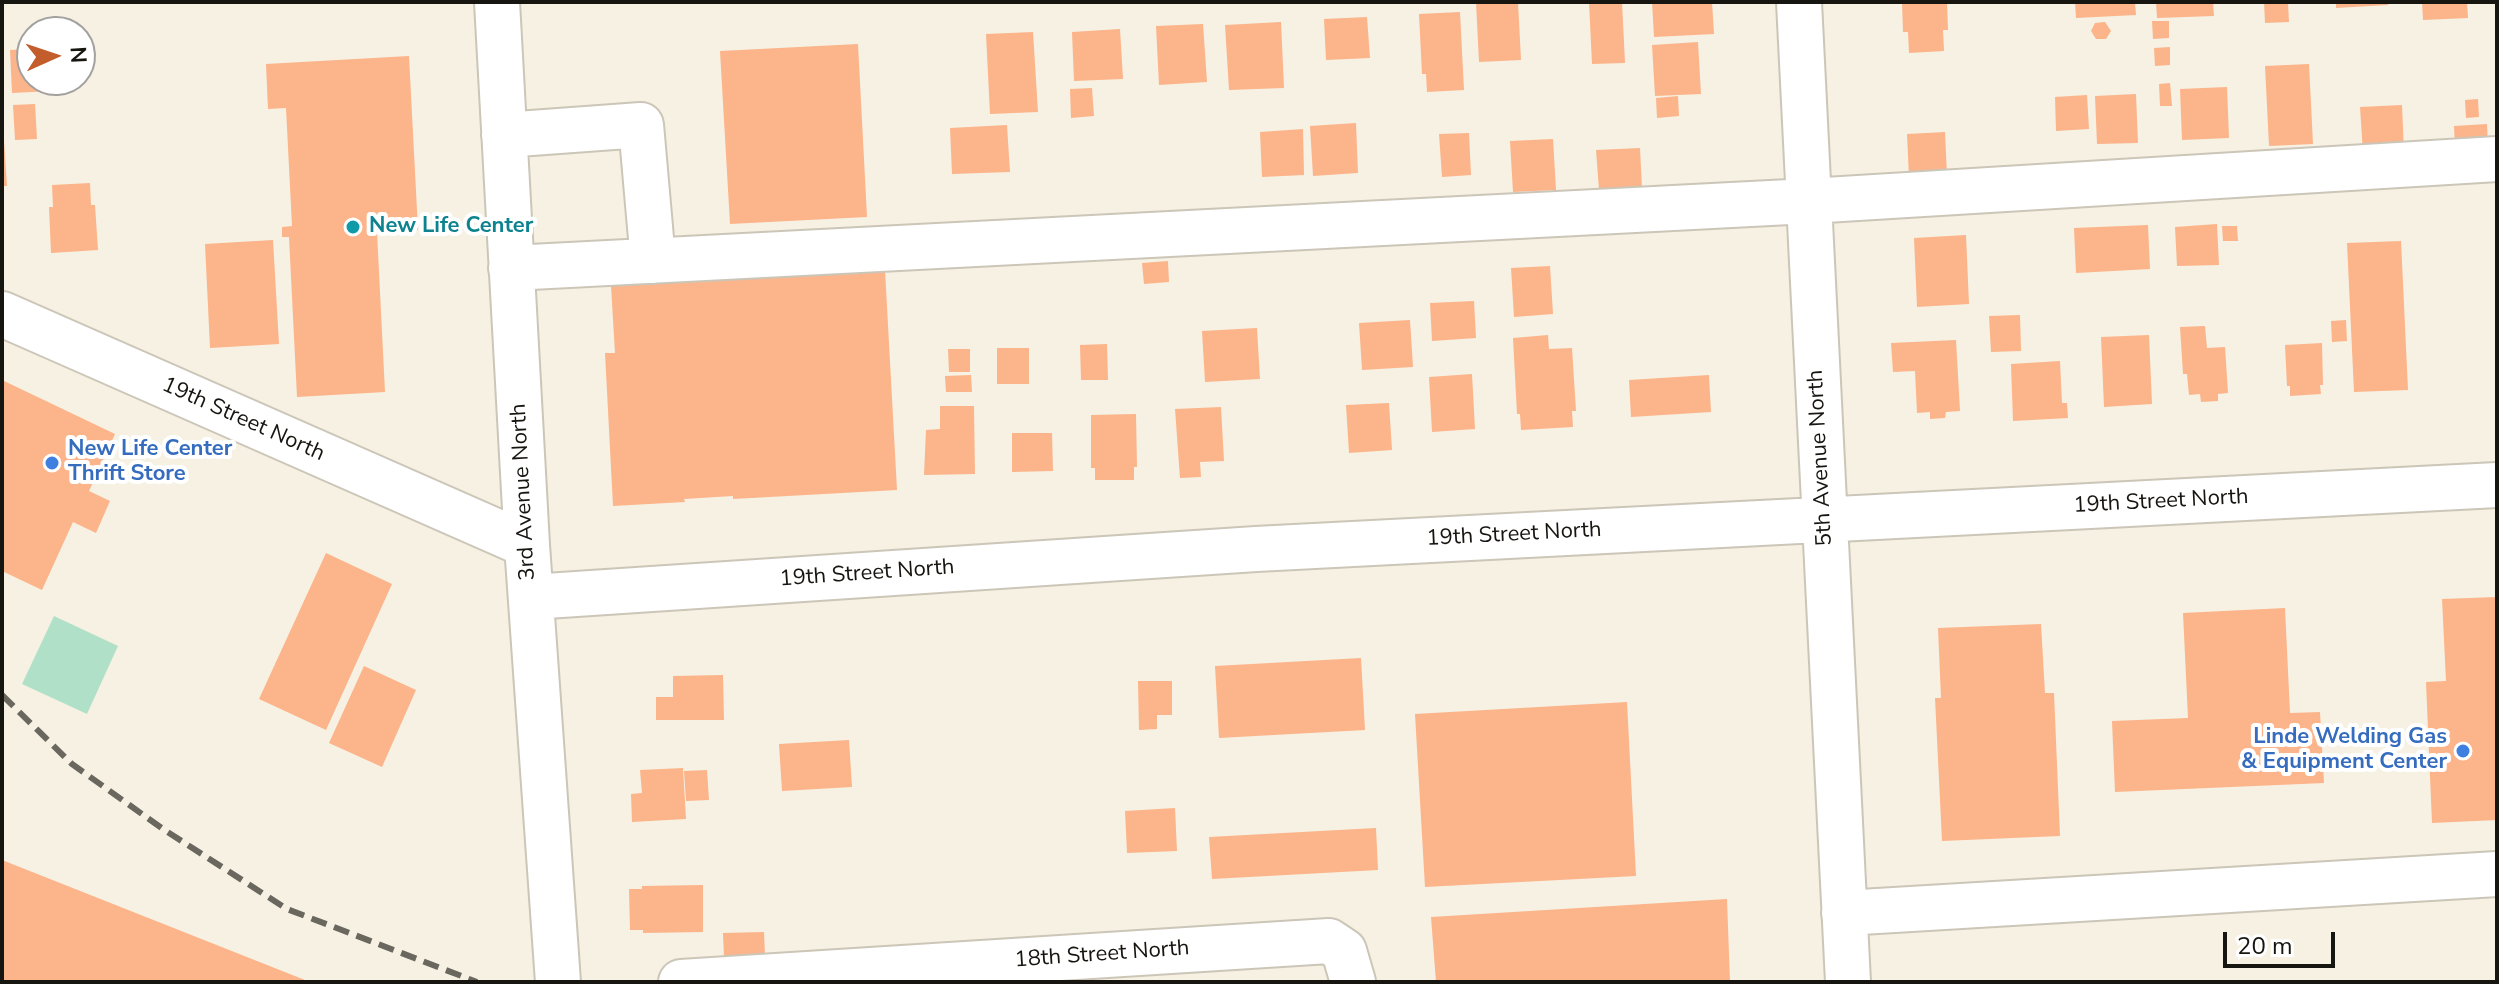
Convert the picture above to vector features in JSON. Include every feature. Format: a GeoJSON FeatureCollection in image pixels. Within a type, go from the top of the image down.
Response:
{"type":"FeatureCollection","features":[{"type":"Feature","properties":{"kind":"street","name":"3rd Avenue North"},"geometry":{"type":"LineString","coordinates":[[497,2],[527,545],[558,982]]}},
{"type":"Feature","properties":{"kind":"street","name":"5th Avenue North"},"geometry":{"type":"LineString","coordinates":[[1799,2],[1848,982]]}},
{"type":"Feature","properties":{"kind":"street"},"geometry":{"type":"LineString","coordinates":[[504,135],[641,125],[653,261]]}},
{"type":"Feature","properties":{"kind":"street"},"geometry":{"type":"LineString","coordinates":[[511,268],[1809,201],[2497,159]]}},
{"type":"Feature","properties":{"kind":"street","name":"19th Street North"},"geometry":{"type":"LineString","coordinates":[[2,314],[527,545]]}},
{"type":"Feature","properties":{"kind":"street","name":"19th Street North"},"geometry":{"type":"LineString","coordinates":[[531,597],[1256,549],[2497,485]]}},
{"type":"Feature","properties":{"kind":"street"},"geometry":{"type":"LineString","coordinates":[[1844,913],[2497,874]]}},
{"type":"Feature","properties":{"kind":"street","name":"18th Street North"},"geometry":{"type":"LineString","coordinates":[[681,982],[1329,941],[1344,951],[1353,982]]}},
{"type":"Feature","properties":{"kind":"green space"},"geometry":{"type":"Polygon","coordinates":[[[54,616],[118,646],[87,714],[22,684],[54,616]]]}},
{"type":"Feature","properties":{"kind":"building"},"geometry":{"type":"Polygon","coordinates":[[[1476,2],[1518,2],[1521,60],[1479,62],[1476,2]]]}},
{"type":"Feature","properties":{"kind":"building"},"geometry":{"type":"Polygon","coordinates":[[[1589,2],[1622,2],[1625,63],[1592,64],[1589,2]]]}},
{"type":"Feature","properties":{"kind":"building"},"geometry":{"type":"Polygon","coordinates":[[[1652,2],[1712,2],[1714,34],[1654,37],[1652,2]]]}},
{"type":"Feature","properties":{"kind":"building"},"geometry":{"type":"Polygon","coordinates":[[[1902,2],[1947,2],[1948,30],[1943,30],[1944,51],[1909,53],[1908,32],[1903,32],[1902,2]]]}},
{"type":"Feature","properties":{"kind":"building"},"geometry":{"type":"Polygon","coordinates":[[[2075,2],[2135,2],[2136,15],[2076,18],[2075,2]]]}},
{"type":"Feature","properties":{"kind":"building"},"geometry":{"type":"Polygon","coordinates":[[[2156,2],[2213,2],[2214,16],[2157,18],[2156,2]]]}},
{"type":"Feature","properties":{"kind":"building"},"geometry":{"type":"Polygon","coordinates":[[[2264,2],[2288,2],[2289,22],[2265,23],[2264,2]]]}},
{"type":"Feature","properties":{"kind":"building"},"geometry":{"type":"Polygon","coordinates":[[[2336,2],[2388,2],[2388,5],[2336,8],[2336,2]]]}},
{"type":"Feature","properties":{"kind":"building"},"geometry":{"type":"Polygon","coordinates":[[[2422,2],[2467,2],[2468,18],[2423,20],[2422,2]]]}},
{"type":"Feature","properties":{"kind":"building"},"geometry":{"type":"Polygon","coordinates":[[[1460,12],[1464,90],[1427,92],[1426,74],[1422,74],[1419,14],[1460,12]]]}},
{"type":"Feature","properties":{"kind":"building"},"geometry":{"type":"Polygon","coordinates":[[[1367,17],[1370,58],[1326,60],[1324,19],[1367,17]]]}},
{"type":"Feature","properties":{"kind":"building"},"geometry":{"type":"Polygon","coordinates":[[[2152,21],[2169,21],[2169,38],[2153,39],[2152,21]]]}},
{"type":"Feature","properties":{"kind":"building"},"geometry":{"type":"Polygon","coordinates":[[[1281,22],[1284,88],[1229,90],[1225,25],[1281,22]]]}},
{"type":"Feature","properties":{"kind":"building"},"geometry":{"type":"Polygon","coordinates":[[[2105,22],[2111,31],[2106,39],[2096,39],[2091,31],[2095,23],[2105,22]]]}},
{"type":"Feature","properties":{"kind":"building"},"geometry":{"type":"Polygon","coordinates":[[[1203,24],[1207,82],[1159,85],[1156,26],[1203,24]]]}},
{"type":"Feature","properties":{"kind":"building"},"geometry":{"type":"Polygon","coordinates":[[[1120,29],[1123,79],[1074,81],[1072,32],[1120,29]]]}},
{"type":"Feature","properties":{"kind":"building"},"geometry":{"type":"Polygon","coordinates":[[[1033,32],[1038,112],[990,114],[986,34],[1033,32]]]}},
{"type":"Feature","properties":{"kind":"building"},"geometry":{"type":"Polygon","coordinates":[[[1698,42],[1701,94],[1655,96],[1652,45],[1698,42]]]}},
{"type":"Feature","properties":{"kind":"building"},"geometry":{"type":"Polygon","coordinates":[[[858,44],[867,217],[730,224],[720,51],[858,44]]]}},
{"type":"Feature","properties":{"kind":"building"},"geometry":{"type":"Polygon","coordinates":[[[2170,47],[2170,65],[2155,66],[2154,48],[2170,47]]]}},
{"type":"Feature","properties":{"kind":"building"},"geometry":{"type":"Polygon","coordinates":[[[10,50],[16,50],[16,93],[12,93],[10,50]]]}},
{"type":"Feature","properties":{"kind":"building","name":"New Life Center"},"geometry":{"type":"Polygon","coordinates":[[[409,56],[418,230],[377,232],[385,392],[297,397],[289,237],[282,237],[282,227],[292,226],[286,108],[268,109],[266,64],[409,56]]]}},
{"type":"Feature","properties":{"kind":"building"},"geometry":{"type":"Polygon","coordinates":[[[2309,64],[2313,144],[2269,146],[2265,66],[2309,64]]]}},
{"type":"Feature","properties":{"kind":"building"},"geometry":{"type":"Polygon","coordinates":[[[2170,83],[2172,106],[2160,106],[2159,84],[2170,83]]]}},
{"type":"Feature","properties":{"kind":"building"},"geometry":{"type":"Polygon","coordinates":[[[2227,87],[2229,138],[2182,140],[2180,89],[2227,87]]]}},
{"type":"Feature","properties":{"kind":"building"},"geometry":{"type":"Polygon","coordinates":[[[1092,88],[1094,116],[1071,118],[1070,89],[1092,88]]]}},
{"type":"Feature","properties":{"kind":"building"},"geometry":{"type":"Polygon","coordinates":[[[2136,94],[2138,143],[2097,144],[2095,96],[2136,94]]]}},
{"type":"Feature","properties":{"kind":"building"},"geometry":{"type":"Polygon","coordinates":[[[2087,95],[2089,129],[2056,131],[2055,97],[2087,95]]]}},
{"type":"Feature","properties":{"kind":"building"},"geometry":{"type":"Polygon","coordinates":[[[1678,96],[1679,116],[1657,118],[1656,98],[1678,96]]]}},
{"type":"Feature","properties":{"kind":"building"},"geometry":{"type":"Polygon","coordinates":[[[2478,99],[2479,117],[2466,118],[2465,100],[2478,99]]]}},
{"type":"Feature","properties":{"kind":"building"},"geometry":{"type":"Polygon","coordinates":[[[35,104],[37,139],[15,140],[13,105],[35,104]]]}},
{"type":"Feature","properties":{"kind":"building"},"geometry":{"type":"Polygon","coordinates":[[[2402,105],[2404,152],[2363,153],[2360,107],[2402,105]]]}},
{"type":"Feature","properties":{"kind":"building"},"geometry":{"type":"Polygon","coordinates":[[[1356,123],[1358,173],[1313,176],[1310,126],[1356,123]]]}},
{"type":"Feature","properties":{"kind":"building"},"geometry":{"type":"Polygon","coordinates":[[[2487,124],[2488,146],[2455,148],[2454,126],[2487,124]]]}},
{"type":"Feature","properties":{"kind":"building"},"geometry":{"type":"Polygon","coordinates":[[[1007,125],[1010,172],[952,174],[950,128],[1007,125]]]}},
{"type":"Feature","properties":{"kind":"building"},"geometry":{"type":"Polygon","coordinates":[[[1303,129],[1304,175],[1262,177],[1260,132],[1303,129]]]}},
{"type":"Feature","properties":{"kind":"building"},"geometry":{"type":"Polygon","coordinates":[[[1945,132],[1947,176],[1909,177],[1907,134],[1945,132]]]}},
{"type":"Feature","properties":{"kind":"building"},"geometry":{"type":"Polygon","coordinates":[[[1469,133],[1471,175],[1442,177],[1439,134],[1469,133]]]}},
{"type":"Feature","properties":{"kind":"building"},"geometry":{"type":"Polygon","coordinates":[[[1553,139],[1556,190],[1513,192],[1510,141],[1553,139]]]}},
{"type":"Feature","properties":{"kind":"building"},"geometry":{"type":"Polygon","coordinates":[[[4,140],[7,186],[2,186],[4,140]]]}},
{"type":"Feature","properties":{"kind":"building"},"geometry":{"type":"Polygon","coordinates":[[[1640,148],[1642,188],[1599,190],[1596,150],[1640,148]]]}},
{"type":"Feature","properties":{"kind":"building"},"geometry":{"type":"Polygon","coordinates":[[[90,183],[98,250],[51,253],[49,207],[53,207],[52,185],[90,183]]]}},
{"type":"Feature","properties":{"kind":"building"},"geometry":{"type":"Polygon","coordinates":[[[2217,224],[2219,265],[2177,266],[2175,227],[2217,224]]]}},
{"type":"Feature","properties":{"kind":"building"},"geometry":{"type":"Polygon","coordinates":[[[2148,225],[2150,269],[2076,273],[2074,228],[2148,225]]]}},
{"type":"Feature","properties":{"kind":"building"},"geometry":{"type":"Polygon","coordinates":[[[2222,226],[2237,226],[2238,241],[2223,241],[2222,226]]]}},
{"type":"Feature","properties":{"kind":"building"},"geometry":{"type":"Polygon","coordinates":[[[1966,235],[1969,304],[1917,307],[1914,238],[1966,235]]]}},
{"type":"Feature","properties":{"kind":"building"},"geometry":{"type":"Polygon","coordinates":[[[273,240],[279,344],[210,348],[205,244],[273,240]]]}},
{"type":"Feature","properties":{"kind":"building"},"geometry":{"type":"Polygon","coordinates":[[[2401,241],[2408,390],[2354,392],[2347,243],[2401,241]]]}},
{"type":"Feature","properties":{"kind":"building"},"geometry":{"type":"Polygon","coordinates":[[[1168,261],[1169,282],[1144,284],[1142,263],[1168,261]]]}},
{"type":"Feature","properties":{"kind":"building"},"geometry":{"type":"Polygon","coordinates":[[[1550,266],[1553,314],[1514,317],[1511,268],[1550,266]]]}},
{"type":"Feature","properties":{"kind":"building"},"geometry":{"type":"Polygon","coordinates":[[[885,270],[897,490],[733,499],[733,496],[613,506],[605,353],[615,353],[611,286],[885,270]]]}},
{"type":"Feature","properties":{"kind":"building"},"geometry":{"type":"Polygon","coordinates":[[[1474,301],[1476,338],[1432,341],[1430,303],[1474,301]]]}},
{"type":"Feature","properties":{"kind":"building"},"geometry":{"type":"Polygon","coordinates":[[[2020,315],[2021,351],[1991,352],[1989,316],[2020,315]]]}},
{"type":"Feature","properties":{"kind":"building"},"geometry":{"type":"Polygon","coordinates":[[[1410,320],[1413,367],[1362,370],[1359,323],[1410,320]]]}},
{"type":"Feature","properties":{"kind":"building"},"geometry":{"type":"Polygon","coordinates":[[[2346,320],[2347,341],[2332,342],[2331,321],[2346,320]]]}},
{"type":"Feature","properties":{"kind":"building"},"geometry":{"type":"Polygon","coordinates":[[[2205,326],[2207,348],[2225,347],[2228,393],[2218,394],[2218,401],[2201,402],[2200,394],[2189,395],[2187,374],[2183,374],[2180,327],[2205,326]]]}},
{"type":"Feature","properties":{"kind":"building"},"geometry":{"type":"Polygon","coordinates":[[[1257,328],[1260,379],[1205,382],[1202,331],[1257,328]]]}},
{"type":"Feature","properties":{"kind":"building"},"geometry":{"type":"Polygon","coordinates":[[[1548,335],[1549,349],[1572,348],[1576,411],[1572,411],[1573,427],[1521,430],[1520,414],[1517,414],[1513,338],[1548,335]]]}},
{"type":"Feature","properties":{"kind":"building"},"geometry":{"type":"Polygon","coordinates":[[[2149,335],[2152,404],[2104,407],[2101,337],[2149,335]]]}},
{"type":"Feature","properties":{"kind":"building"},"geometry":{"type":"Polygon","coordinates":[[[1956,340],[1960,411],[1946,412],[1945,418],[1930,419],[1930,412],[1917,413],[1915,371],[1893,372],[1891,343],[1956,340]]]}},
{"type":"Feature","properties":{"kind":"building"},"geometry":{"type":"Polygon","coordinates":[[[2322,343],[2321,394],[2290,396],[2285,345],[2322,343]]]}},
{"type":"Feature","properties":{"kind":"building"},"geometry":{"type":"Polygon","coordinates":[[[1107,344],[1108,380],[1081,380],[1080,345],[1107,344]]]}},
{"type":"Feature","properties":{"kind":"building"},"geometry":{"type":"Polygon","coordinates":[[[997,348],[1029,348],[1029,384],[997,384],[997,348]]]}},
{"type":"Feature","properties":{"kind":"building"},"geometry":{"type":"Polygon","coordinates":[[[948,349],[970,349],[970,372],[949,372],[948,349]]]}},
{"type":"Feature","properties":{"kind":"building"},"geometry":{"type":"Polygon","coordinates":[[[2060,361],[2062,403],[2067,403],[2068,418],[2013,421],[2011,364],[2060,361]]]}},
{"type":"Feature","properties":{"kind":"building"},"geometry":{"type":"Polygon","coordinates":[[[1472,374],[1475,429],[1432,432],[1429,377],[1472,374]]]}},
{"type":"Feature","properties":{"kind":"building"},"geometry":{"type":"Polygon","coordinates":[[[971,375],[972,392],[946,392],[945,376],[971,375]]]}},
{"type":"Feature","properties":{"kind":"building"},"geometry":{"type":"Polygon","coordinates":[[[1709,375],[1711,412],[1631,417],[1629,380],[1709,375]]]}},
{"type":"Feature","properties":{"kind":"building","name":"New Life Center Thrift Store"},"geometry":{"type":"Polygon","coordinates":[[[2,380],[115,434],[89,491],[110,501],[96,533],[73,522],[42,590],[2,571],[2,380]]]}},
{"type":"Feature","properties":{"kind":"building"},"geometry":{"type":"Polygon","coordinates":[[[1389,403],[1392,450],[1349,453],[1346,405],[1389,403]]]}},
{"type":"Feature","properties":{"kind":"building"},"geometry":{"type":"Polygon","coordinates":[[[940,406],[974,406],[975,474],[924,475],[926,430],[940,429],[940,406]]]}},
{"type":"Feature","properties":{"kind":"building"},"geometry":{"type":"Polygon","coordinates":[[[1221,407],[1224,461],[1200,462],[1201,477],[1180,478],[1175,409],[1221,407]]]}},
{"type":"Feature","properties":{"kind":"building"},"geometry":{"type":"Polygon","coordinates":[[[1136,414],[1137,467],[1134,467],[1134,480],[1095,480],[1095,468],[1091,468],[1091,415],[1136,414]]]}},
{"type":"Feature","properties":{"kind":"building"},"geometry":{"type":"Polygon","coordinates":[[[1012,433],[1052,433],[1053,471],[1012,472],[1012,433]]]}},
{"type":"Feature","properties":{"kind":"building"},"geometry":{"type":"Polygon","coordinates":[[[326,553],[392,584],[326,730],[259,699],[326,553]]]}},
{"type":"Feature","properties":{"kind":"building","name":"Linde Welding Gas & Equipment Center"},"geometry":{"type":"Polygon","coordinates":[[[2497,597],[2497,820],[2432,823],[2426,682],[2446,681],[2442,599],[2497,597]]]}},
{"type":"Feature","properties":{"kind":"building"},"geometry":{"type":"Polygon","coordinates":[[[2285,608],[2290,713],[2320,712],[2324,783],[2115,792],[2112,721],[2188,718],[2183,613],[2285,608]]]}},
{"type":"Feature","properties":{"kind":"building"},"geometry":{"type":"Polygon","coordinates":[[[2041,624],[2045,693],[2054,693],[2060,836],[1942,841],[1935,698],[1941,698],[1938,628],[2041,624]]]}},
{"type":"Feature","properties":{"kind":"building"},"geometry":{"type":"Polygon","coordinates":[[[1361,658],[1365,730],[1219,738],[1215,666],[1361,658]]]}},
{"type":"Feature","properties":{"kind":"building"},"geometry":{"type":"Polygon","coordinates":[[[364,666],[416,690],[382,767],[329,743],[364,666]]]}},
{"type":"Feature","properties":{"kind":"building"},"geometry":{"type":"Polygon","coordinates":[[[723,675],[724,720],[656,720],[656,697],[673,697],[673,676],[723,675]]]}},
{"type":"Feature","properties":{"kind":"building"},"geometry":{"type":"Polygon","coordinates":[[[1138,681],[1172,681],[1172,715],[1157,715],[1157,729],[1139,730],[1138,681]]]}},
{"type":"Feature","properties":{"kind":"building"},"geometry":{"type":"Polygon","coordinates":[[[1627,702],[1636,876],[1425,887],[1415,714],[1627,702]]]}},
{"type":"Feature","properties":{"kind":"building"},"geometry":{"type":"Polygon","coordinates":[[[849,740],[852,787],[782,791],[779,744],[849,740]]]}},
{"type":"Feature","properties":{"kind":"building"},"geometry":{"type":"Polygon","coordinates":[[[683,768],[686,819],[632,822],[631,794],[642,793],[640,770],[683,768]]]}},
{"type":"Feature","properties":{"kind":"building"},"geometry":{"type":"Polygon","coordinates":[[[707,770],[709,800],[686,801],[684,771],[707,770]]]}},
{"type":"Feature","properties":{"kind":"building"},"geometry":{"type":"Polygon","coordinates":[[[1175,808],[1177,851],[1127,853],[1125,811],[1175,808]]]}},
{"type":"Feature","properties":{"kind":"building"},"geometry":{"type":"Polygon","coordinates":[[[1376,828],[1378,870],[1212,879],[1209,837],[1376,828]]]}},
{"type":"Feature","properties":{"kind":"building"},"geometry":{"type":"Polygon","coordinates":[[[2,860],[310,982],[2,982],[2,860]]]}},
{"type":"Feature","properties":{"kind":"building"},"geometry":{"type":"Polygon","coordinates":[[[703,885],[703,932],[643,933],[643,930],[630,930],[629,889],[703,885]]]}},
{"type":"Feature","properties":{"kind":"building"},"geometry":{"type":"Polygon","coordinates":[[[1727,899],[1730,982],[1436,982],[1431,917],[1727,899]]]}},
{"type":"Feature","properties":{"kind":"building"},"geometry":{"type":"Polygon","coordinates":[[[764,932],[765,956],[724,957],[723,933],[764,932]]]}},
{"type":"Feature","properties":{"kind":"railway"},"geometry":{"type":"LineString","coordinates":[[2,695],[72,764],[163,829],[287,909],[477,982]]}},
{"type":"Feature","properties":{"kind":"place","name":"New Life Center"},"geometry":{"type":"Point","coordinates":[353,227]}},
{"type":"Feature","properties":{"kind":"place","name":"New Life Center Thrift Store"},"geometry":{"type":"Point","coordinates":[52,463]}},
{"type":"Feature","properties":{"kind":"place","name":"Linde Welding Gas & Equipment Center"},"geometry":{"type":"Point","coordinates":[2463,751]}}]}
